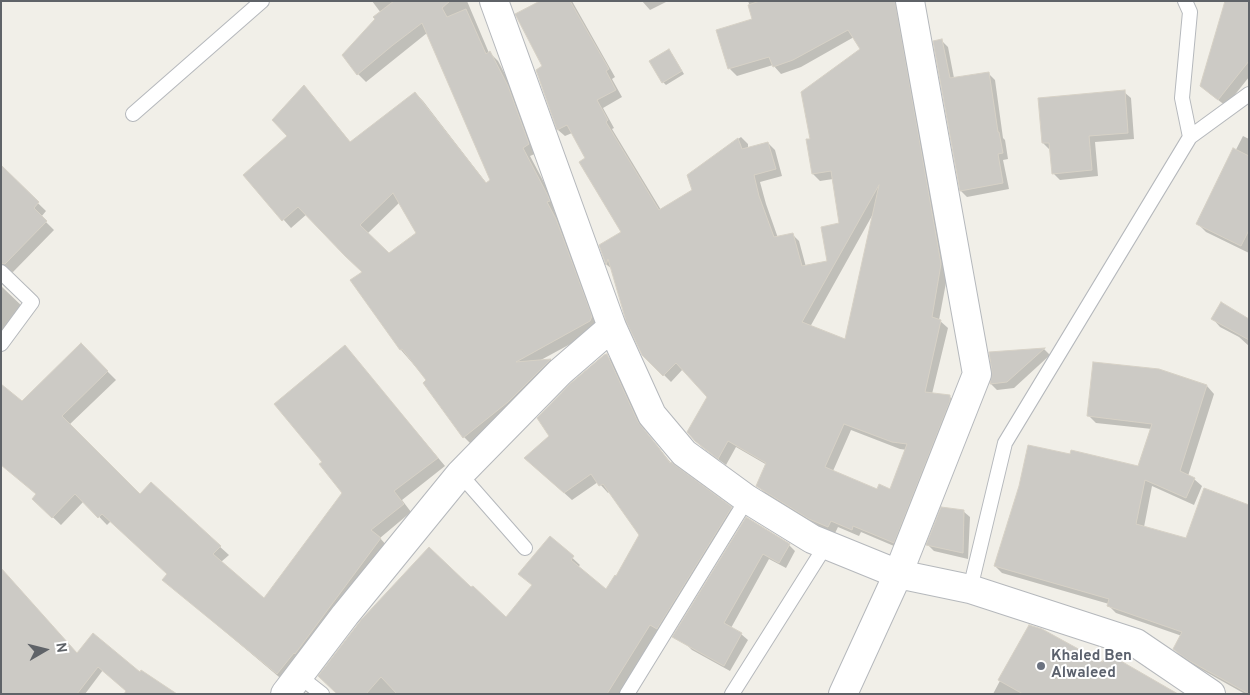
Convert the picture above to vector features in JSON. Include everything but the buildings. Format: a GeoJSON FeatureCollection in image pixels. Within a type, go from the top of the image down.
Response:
{"type":"FeatureCollection","features":[{"type":"Feature","properties":{"kind":"street"},"geometry":{"type":"LineString","coordinates":[[494,1],[612,327],[652,416],[684,453],[746,499],[812,539],[898,574],[970,588],[1136,643],[1211,694]]}},
{"type":"Feature","properties":{"kind":"street"},"geometry":{"type":"LineString","coordinates":[[843,694],[898,574],[977,374],[910,1]]}},
{"type":"Feature","properties":{"kind":"street"},"geometry":{"type":"LineString","coordinates":[[292,685],[344,615],[460,474],[560,372],[612,327]]}},
{"type":"Feature","properties":{"kind":"lane"},"geometry":{"type":"LineString","coordinates":[[133,114],[262,1]]}},
{"type":"Feature","properties":{"kind":"lane"},"geometry":{"type":"LineString","coordinates":[[1190,137],[1182,98],[1191,5]]}},
{"type":"Feature","properties":{"kind":"lane"},"geometry":{"type":"LineString","coordinates":[[970,588],[1005,442],[1190,137],[1249,94]]}},
{"type":"Feature","properties":{"kind":"lane"},"geometry":{"type":"LineString","coordinates":[[1,272],[32,302],[1,344]]}},
{"type":"Feature","properties":{"kind":"lane"},"geometry":{"type":"LineString","coordinates":[[460,474],[525,548]]}},
{"type":"Feature","properties":{"kind":"lane"},"geometry":{"type":"LineString","coordinates":[[627,694],[746,499]]}},
{"type":"Feature","properties":{"kind":"lane"},"geometry":{"type":"LineString","coordinates":[[732,694],[826,545]]}},
{"type":"Feature","properties":{"kind":"lane"},"geometry":{"type":"LineString","coordinates":[[292,685],[322,694]]}},
{"type":"Feature","properties":{"kind":"place","name":"Khaled Ben Alwaleed"},"geometry":{"type":"Point","coordinates":[1041,666]}}]}
